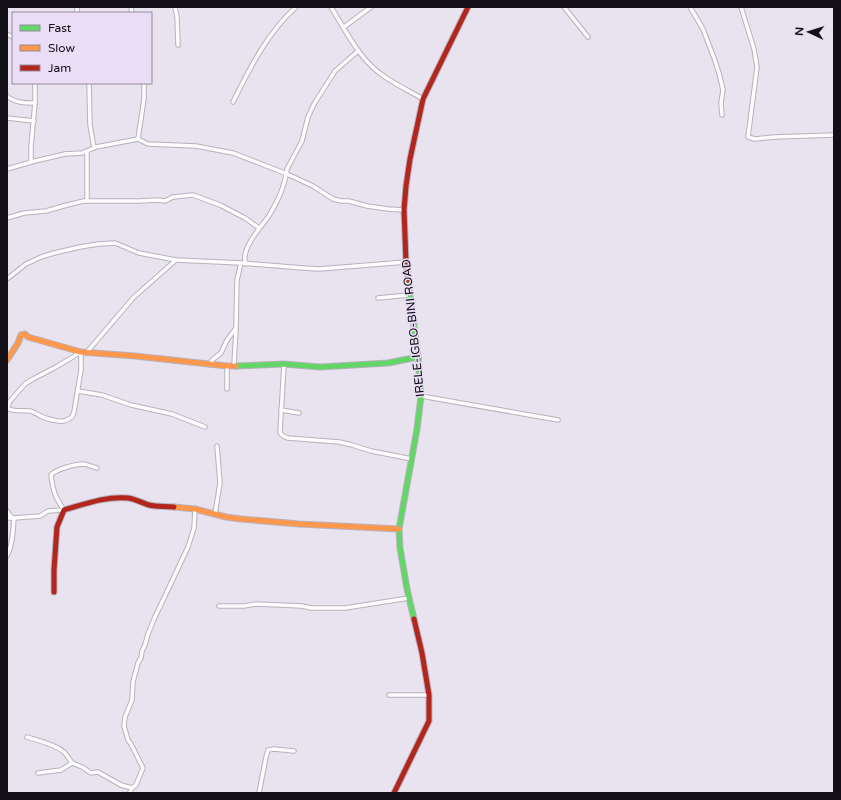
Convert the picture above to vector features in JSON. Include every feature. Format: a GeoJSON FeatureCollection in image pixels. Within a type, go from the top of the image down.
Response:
{"type":"FeatureCollection","features":[{"type":"Feature","properties":{"kind":"street"},"geometry":{"type":"LineString","coordinates":[[175,7],[177,17],[178,45]]}},
{"type":"Feature","properties":{"kind":"street"},"geometry":{"type":"LineString","coordinates":[[233,102],[266,42],[285,17],[296,7]]}},
{"type":"Feature","properties":{"kind":"street"},"geometry":{"type":"LineString","coordinates":[[330,7],[358,51],[368,62],[384,77],[423,99]]}},
{"type":"Feature","properties":{"kind":"street"},"geometry":{"type":"LineString","coordinates":[[344,27],[371,7]]}},
{"type":"Feature","properties":{"kind":"street","name":"IRELE-IGBO-BINI ROAD"},"geometry":{"type":"LineString","coordinates":[[394,793],[429,721],[429,695],[422,653],[409,598],[400,548],[399,529],[412,460],[421,396],[418,357],[406,262],[404,210],[406,186],[410,159],[423,99],[468,7]]}},
{"type":"Feature","properties":{"kind":"street"},"geometry":{"type":"LineString","coordinates":[[564,7],[588,37]]}},
{"type":"Feature","properties":{"kind":"street"},"geometry":{"type":"LineString","coordinates":[[690,7],[703,29],[719,73],[723,90],[721,103],[722,114]]}},
{"type":"Feature","properties":{"kind":"street"},"geometry":{"type":"LineString","coordinates":[[741,7],[754,49],[757,67],[748,137],[834,135]]}},
{"type":"Feature","properties":{"kind":"street"},"geometry":{"type":"LineString","coordinates":[[246,264],[246,252],[259,228],[266,220],[277,201],[287,174],[287,169],[302,141],[308,117],[314,104],[335,71],[358,51]]}},
{"type":"Feature","properties":{"kind":"street"},"geometry":{"type":"LineString","coordinates":[[31,162],[35,84]]}},
{"type":"Feature","properties":{"kind":"street"},"geometry":{"type":"LineString","coordinates":[[89,84],[90,125],[94,148]]}},
{"type":"Feature","properties":{"kind":"street"},"geometry":{"type":"LineString","coordinates":[[138,139],[144,99],[144,84]]}},
{"type":"Feature","properties":{"kind":"street"},"geometry":{"type":"LineString","coordinates":[[7,96],[24,103],[35,103]]}},
{"type":"Feature","properties":{"kind":"street"},"geometry":{"type":"LineString","coordinates":[[7,118],[34,121]]}},
{"type":"Feature","properties":{"kind":"street"},"geometry":{"type":"LineString","coordinates":[[7,169],[31,162],[66,154],[82,153],[94,148],[138,139],[148,144],[196,146],[234,153],[313,186],[333,200],[349,201],[374,207],[404,210]]}},
{"type":"Feature","properties":{"kind":"street"},"geometry":{"type":"LineString","coordinates":[[87,151],[87,201]]}},
{"type":"Feature","properties":{"kind":"street"},"geometry":{"type":"LineString","coordinates":[[7,218],[24,213],[46,211],[87,201],[165,201],[173,197],[193,195],[220,205],[245,218],[259,228]]}},
{"type":"Feature","properties":{"kind":"street"},"geometry":{"type":"LineString","coordinates":[[7,279],[26,264],[41,257],[80,247],[115,243],[138,253],[176,260],[319,269],[406,262]]}},
{"type":"Feature","properties":{"kind":"street"},"geometry":{"type":"LineString","coordinates":[[84,352],[72,418],[62,422],[39,416],[30,411],[14,411],[9,409],[8,407],[10,401],[25,384],[84,352],[134,297],[176,260]]}},
{"type":"Feature","properties":{"kind":"street"},"geometry":{"type":"LineString","coordinates":[[234,366],[237,280],[241,263]]}},
{"type":"Feature","properties":{"kind":"street"},"geometry":{"type":"LineString","coordinates":[[378,298],[409,295]]}},
{"type":"Feature","properties":{"kind":"street"},"geometry":{"type":"LineString","coordinates":[[210,364],[212,360],[220,353],[236,328]]}},
{"type":"Feature","properties":{"kind":"street"},"geometry":{"type":"LineString","coordinates":[[7,360],[18,343],[21,335],[25,334],[28,337],[84,352],[227,366],[284,364],[320,367],[388,363],[418,357]]}},
{"type":"Feature","properties":{"kind":"street"},"geometry":{"type":"LineString","coordinates":[[284,364],[280,432],[283,436],[288,438],[339,442],[412,460]]}},
{"type":"Feature","properties":{"kind":"street"},"geometry":{"type":"LineString","coordinates":[[226,389],[227,366]]}},
{"type":"Feature","properties":{"kind":"street"},"geometry":{"type":"LineString","coordinates":[[78,391],[102,395],[131,405],[172,414],[205,427]]}},
{"type":"Feature","properties":{"kind":"street"},"geometry":{"type":"LineString","coordinates":[[421,396],[558,420]]}},
{"type":"Feature","properties":{"kind":"street"},"geometry":{"type":"LineString","coordinates":[[281,410],[299,413]]}},
{"type":"Feature","properties":{"kind":"street"},"geometry":{"type":"LineString","coordinates":[[215,514],[220,483],[217,446]]}},
{"type":"Feature","properties":{"kind":"street"},"geometry":{"type":"LineString","coordinates":[[64,510],[52,488],[51,475],[54,471],[86,464],[97,468]]}},
{"type":"Feature","properties":{"kind":"street"},"geometry":{"type":"LineString","coordinates":[[7,518],[40,516],[48,511],[64,510],[84,503],[117,498],[133,498],[151,505],[195,510],[241,519],[315,525],[399,529]]}},
{"type":"Feature","properties":{"kind":"street"},"geometry":{"type":"LineString","coordinates":[[54,592],[57,527],[64,510]]}},
{"type":"Feature","properties":{"kind":"street"},"geometry":{"type":"LineString","coordinates":[[27,737],[54,746],[63,751],[72,763],[91,773],[98,772],[131,790],[136,785],[143,768],[128,740],[124,726],[125,717],[132,700],[133,682],[148,634],[188,547],[194,528],[195,510]]}},
{"type":"Feature","properties":{"kind":"street"},"geometry":{"type":"LineString","coordinates":[[7,511],[11,517],[14,518]]}},
{"type":"Feature","properties":{"kind":"street"},"geometry":{"type":"LineString","coordinates":[[7,556],[13,533],[14,518]]}},
{"type":"Feature","properties":{"kind":"street"},"geometry":{"type":"LineString","coordinates":[[219,606],[244,606],[256,604],[302,606],[311,608],[345,608],[409,598]]}},
{"type":"Feature","properties":{"kind":"street"},"geometry":{"type":"LineString","coordinates":[[389,695],[429,695]]}},
{"type":"Feature","properties":{"kind":"street"},"geometry":{"type":"LineString","coordinates":[[259,793],[268,750],[274,749],[294,751]]}},
{"type":"Feature","properties":{"kind":"street"},"geometry":{"type":"LineString","coordinates":[[38,773],[61,770],[72,763]]}},
{"type":"Feature","properties":{"kind":"traffic: fast"},"geometry":{"type":"LineString","coordinates":[[408,280],[418,357],[421,396],[417,429],[399,529],[400,548],[414,619]]}},
{"type":"Feature","properties":{"kind":"traffic: fast"},"geometry":{"type":"LineString","coordinates":[[236,366],[284,364],[320,367],[388,363],[418,357]]}},
{"type":"Feature","properties":{"kind":"traffic: slow"},"geometry":{"type":"LineString","coordinates":[[7,360],[18,343],[21,335],[25,334],[28,337],[81,352],[236,366]]}},
{"type":"Feature","properties":{"kind":"traffic: slow"},"geometry":{"type":"LineString","coordinates":[[174,507],[195,509],[226,517],[241,519],[299,524],[399,529]]}},
{"type":"Feature","properties":{"kind":"traffic: jam"},"geometry":{"type":"LineString","coordinates":[[408,280],[404,210],[410,159],[423,99],[468,7]]}},
{"type":"Feature","properties":{"kind":"traffic: jam"},"geometry":{"type":"LineString","coordinates":[[54,592],[57,527],[64,510],[112,498],[131,499],[152,506],[174,507]]}},
{"type":"Feature","properties":{"kind":"traffic: jam"},"geometry":{"type":"LineString","coordinates":[[394,793],[429,721],[429,695],[422,653],[414,619]]}}]}
